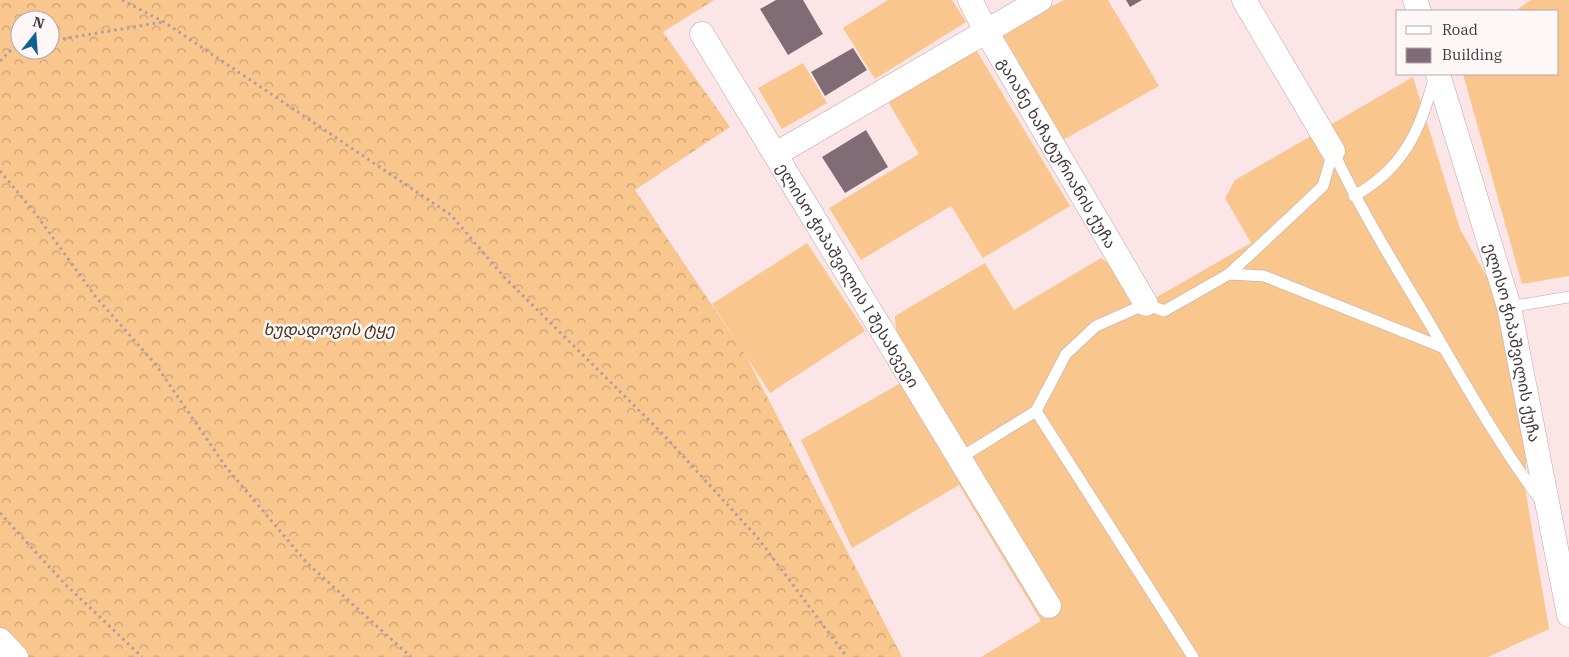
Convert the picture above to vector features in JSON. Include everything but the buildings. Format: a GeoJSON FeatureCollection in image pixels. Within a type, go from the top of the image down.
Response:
{"type":"FeatureCollection","features":[{"type":"Feature","properties":{"kind":"street","name":"გაიანე ხაჩატურიანის ქუჩა"},"geometry":{"type":"LineString","coordinates":[[970,0],[987,33],[1146,304]]}},
{"type":"Feature","properties":{"kind":"street","name":"ელისო ჭიპაშვილის I შესახვევი"},"geometry":{"type":"LineString","coordinates":[[1040,0],[987,33],[776,154],[1049,606]]}},
{"type":"Feature","properties":{"kind":"street"},"geometry":{"type":"LineString","coordinates":[[1244,0],[1333,151]]}},
{"type":"Feature","properties":{"kind":"street"},"geometry":{"type":"LineString","coordinates":[[702,34],[776,154]]}},
{"type":"Feature","properties":{"kind":"street","name":"ელისო ჭიპაშვილის ქუჩა"},"geometry":{"type":"LineString","coordinates":[[1436,75],[1509,307],[1559,511],[1569,615]]}},
{"type":"Feature","properties":{"kind":"street"},"geometry":{"type":"LineString","coordinates":[[0,640],[16,657]]}},
{"type":"Feature","properties":{"kind":"lane"},"geometry":{"type":"LineString","coordinates":[[1354,196],[1370,187],[1411,144],[1427,105],[1436,75]]}},
{"type":"Feature","properties":{"kind":"lane"},"geometry":{"type":"LineString","coordinates":[[1333,151],[1354,196],[1520,472],[1559,511]]}},
{"type":"Feature","properties":{"kind":"lane"},"geometry":{"type":"LineString","coordinates":[[960,458],[1036,411],[1066,354],[1096,326],[1146,304],[1164,311],[1228,274],[1323,186],[1333,151]]}},
{"type":"Feature","properties":{"kind":"lane"},"geometry":{"type":"LineString","coordinates":[[1228,274],[1264,276],[1444,348]]}},
{"type":"Feature","properties":{"kind":"lane"},"geometry":{"type":"LineString","coordinates":[[1509,307],[1569,297]]}},
{"type":"Feature","properties":{"kind":"lane"},"geometry":{"type":"LineString","coordinates":[[1036,411],[1193,657]]}},
{"type":"Feature","properties":{"kind":"path"},"geometry":{"type":"LineString","coordinates":[[122,0],[164,22],[451,215],[505,278],[660,431],[757,537],[847,657]]}},
{"type":"Feature","properties":{"kind":"path"},"geometry":{"type":"LineString","coordinates":[[60,39],[164,22]]}},
{"type":"Feature","properties":{"kind":"path"},"geometry":{"type":"LineString","coordinates":[[0,60],[10,51]]}},
{"type":"Feature","properties":{"kind":"path"},"geometry":{"type":"LineString","coordinates":[[0,171],[36,213],[95,296],[156,365],[226,467],[307,563],[411,657]]}},
{"type":"Feature","properties":{"kind":"path"},"geometry":{"type":"LineString","coordinates":[[0,514],[64,583],[142,657]]}},
{"type":"Feature","properties":{"kind":"green space","name":"ხუდადოვის ტყე"},"geometry":{"type":"Polygon","coordinates":[[[0,0],[714,0],[663,32],[730,127],[635,190],[746,356],[902,657],[0,657],[0,0]]]}},
{"type":"Feature","properties":{"kind":"green space"},"geometry":{"type":"Polygon","coordinates":[[[888,0],[952,0],[966,22],[875,79],[843,28],[888,0]]]}},
{"type":"Feature","properties":{"kind":"green space"},"geometry":{"type":"Polygon","coordinates":[[[1064,0],[1108,0],[1159,86],[1063,140],[998,33],[1064,0]]]}},
{"type":"Feature","properties":{"kind":"green space"},"geometry":{"type":"Polygon","coordinates":[[[1531,0],[1569,0],[1569,276],[1522,284],[1463,75],[1559,75],[1559,10],[1516,10],[1531,0]]]}},
{"type":"Feature","properties":{"kind":"green space"},"geometry":{"type":"Polygon","coordinates":[[[975,48],[1070,206],[983,258],[951,206],[861,260],[829,208],[919,154],[887,100],[975,48]]]}},
{"type":"Feature","properties":{"kind":"green space"},"geometry":{"type":"Polygon","coordinates":[[[803,63],[827,103],[782,129],[758,88],[803,63]]]}},
{"type":"Feature","properties":{"kind":"green space"},"geometry":{"type":"Polygon","coordinates":[[[1413,77],[1460,229],[1506,311],[1528,421],[1525,488],[1549,629],[1488,657],[981,657],[1041,621],[959,485],[852,548],[801,440],[899,384],[895,316],[985,263],[1014,310],[1101,258],[1157,297],[1251,243],[1225,198],[1235,180],[1413,77]]]}},
{"type":"Feature","properties":{"kind":"green space"},"geometry":{"type":"Polygon","coordinates":[[[807,243],[865,331],[770,393],[712,304],[807,243]]]}}]}
